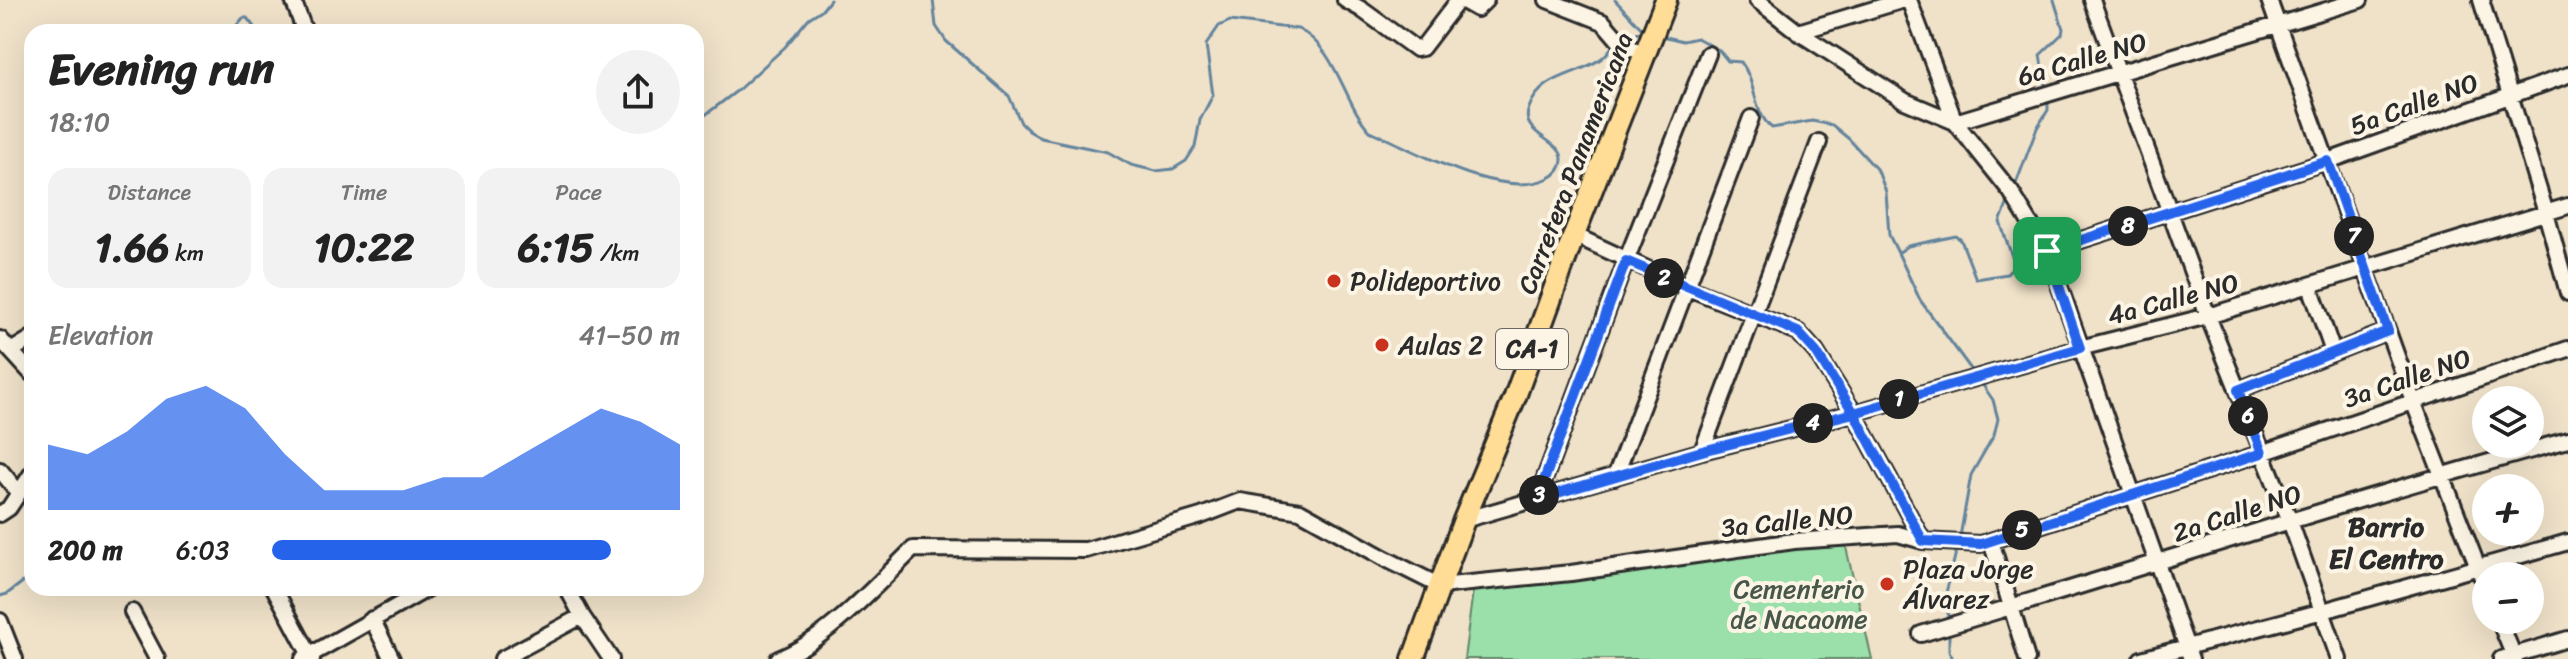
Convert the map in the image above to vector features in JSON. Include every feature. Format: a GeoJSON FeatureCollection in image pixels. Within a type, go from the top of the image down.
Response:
{"type":"FeatureCollection","features":[{"type":"Feature","properties":{"kind":"highway","name":"Carretera Panamericana"},"geometry":{"type":"LineString","coordinates":[[1413,659],[1666,0]]}},
{"type":"Feature","properties":{"kind":"street"},"geometry":{"type":"LineString","coordinates":[[293,0],[302,24]]}},
{"type":"Feature","properties":{"kind":"street"},"geometry":{"type":"LineString","coordinates":[[1345,0],[1416,49],[1422,48],[1457,2],[1463,1],[1477,9],[1486,0]]}},
{"type":"Feature","properties":{"kind":"street"},"geometry":{"type":"LineString","coordinates":[[1547,0],[1603,22],[1621,43],[1650,40]]}},
{"type":"Feature","properties":{"kind":"street"},"geometry":{"type":"LineString","coordinates":[[1757,0],[1798,32],[1905,101],[1955,122]]}},
{"type":"Feature","properties":{"kind":"street"},"geometry":{"type":"LineString","coordinates":[[1798,32],[1906,0],[1955,122],[2011,192],[2047,251],[2188,652]]}},
{"type":"Feature","properties":{"kind":"street"},"geometry":{"type":"LineString","coordinates":[[2092,0],[2208,316],[2290,521],[2339,659]]}},
{"type":"Feature","properties":{"kind":"street"},"geometry":{"type":"LineString","coordinates":[[2269,0],[2413,401],[2476,562]]}},
{"type":"Feature","properties":{"kind":"street","name":"6a Calle NO"},"geometry":{"type":"LineString","coordinates":[[1955,122],[2360,0]]}},
{"type":"Feature","properties":{"kind":"street"},"geometry":{"type":"LineString","coordinates":[[2481,0],[2568,293]]}},
{"type":"Feature","properties":{"kind":"street"},"geometry":{"type":"LineString","coordinates":[[1537,499],[1708,54]]}},
{"type":"Feature","properties":{"kind":"street","name":"5a Calle NO"},"geometry":{"type":"LineString","coordinates":[[2047,251],[2328,161],[2568,75]]}},
{"type":"Feature","properties":{"kind":"street"},"geometry":{"type":"LineString","coordinates":[[1615,477],[1751,118]]}},
{"type":"Feature","properties":{"kind":"street"},"geometry":{"type":"LineString","coordinates":[[1702,451],[1819,142]]}},
{"type":"Feature","properties":{"kind":"street","name":"4a Calle NO"},"geometry":{"type":"LineString","coordinates":[[1464,520],[1702,451],[1854,413],[1959,381],[2208,316],[2568,206]]}},
{"type":"Feature","properties":{"kind":"street"},"geometry":{"type":"LineString","coordinates":[[1574,235],[1686,287],[1798,332],[1816,352],[1854,413],[1923,541]]}},
{"type":"Feature","properties":{"kind":"street"},"geometry":{"type":"LineString","coordinates":[[2310,286],[2333,352]]}},
{"type":"Feature","properties":{"kind":"street"},"geometry":{"type":"LineString","coordinates":[[2238,390],[2388,331]]}},
{"type":"Feature","properties":{"kind":"street"},"geometry":{"type":"LineString","coordinates":[[0,339],[24,365]]}},
{"type":"Feature","properties":{"kind":"street"},"geometry":{"type":"LineString","coordinates":[[11,351],[24,343]]}},
{"type":"Feature","properties":{"kind":"street","name":"3a Calle NO"},"geometry":{"type":"LineString","coordinates":[[1440,586],[1571,573],[1794,541],[1898,534],[1923,541],[1981,544],[2568,349]]}},
{"type":"Feature","properties":{"kind":"street","name":"2a Calle NO"},"geometry":{"type":"LineString","coordinates":[[1921,634],[2441,475],[2568,440]]}},
{"type":"Feature","properties":{"kind":"street"},"geometry":{"type":"LineString","coordinates":[[0,470],[19,493]]}},
{"type":"Feature","properties":{"kind":"street"},"geometry":{"type":"LineString","coordinates":[[0,514],[9,508],[24,485]]}},
{"type":"Feature","properties":{"kind":"street"},"geometry":{"type":"LineString","coordinates":[[778,659],[798,652],[830,626],[913,549],[1086,550],[1201,516],[1240,501],[1300,511],[1440,586]]}},
{"type":"Feature","properties":{"kind":"street"},"geometry":{"type":"LineString","coordinates":[[1991,541],[2027,659]]}},
{"type":"Feature","properties":{"kind":"street"},"geometry":{"type":"LineString","coordinates":[[2499,562],[2568,542]]}},
{"type":"Feature","properties":{"kind":"street"},"geometry":{"type":"LineString","coordinates":[[2141,659],[2188,652],[2472,570]]}},
{"type":"Feature","properties":{"kind":"street"},"geometry":{"type":"LineString","coordinates":[[278,596],[308,658],[414,596]]}},
{"type":"Feature","properties":{"kind":"street"},"geometry":{"type":"LineString","coordinates":[[571,596],[611,659]]}},
{"type":"Feature","properties":{"kind":"street"},"geometry":{"type":"LineString","coordinates":[[132,612],[157,659]]}},
{"type":"Feature","properties":{"kind":"street"},"geometry":{"type":"LineString","coordinates":[[502,659],[582,616]]}},
{"type":"Feature","properties":{"kind":"street"},"geometry":{"type":"LineString","coordinates":[[372,619],[392,659]]}},
{"type":"Feature","properties":{"kind":"street"},"geometry":{"type":"LineString","coordinates":[[0,621],[15,659]]}},
{"type":"Feature","properties":{"kind":"street"},"geometry":{"type":"LineString","coordinates":[[2503,634],[2510,658],[2568,639]]}},
{"type":"Feature","properties":{"kind":"green space","name":"Cementerio de Nacaome"},"geometry":{"type":"Polygon","coordinates":[[[1845,543],[1872,659],[1464,659],[1473,591],[1845,543]]]}},
{"type":"Feature","properties":{"kind":"waterway"},"geometry":{"type":"LineString","coordinates":[[704,116],[785,47],[809,18],[830,0]]}},
{"type":"Feature","properties":{"kind":"waterway"},"geometry":{"type":"LineString","coordinates":[[933,0],[936,26],[946,41],[1009,96],[1021,123],[1029,131],[1041,138],[1108,152],[1131,165],[1156,171],[1173,169],[1186,161],[1195,147],[1200,120],[1213,95],[1206,45],[1219,26],[1230,21],[1298,29],[1322,49],[1370,131],[1459,171],[1507,183],[1529,183],[1549,178],[1558,171],[1562,162],[1560,152],[1530,124],[1527,117],[1529,108],[1542,88],[1592,64],[1614,44]]}},
{"type":"Feature","properties":{"kind":"waterway"},"geometry":{"type":"LineString","coordinates":[[1615,0],[1642,29]]}},
{"type":"Feature","properties":{"kind":"waterway"},"geometry":{"type":"LineString","coordinates":[[2046,89],[2040,55],[2062,34],[2063,29],[2054,0]]}},
{"type":"Feature","properties":{"kind":"waterway"},"geometry":{"type":"LineString","coordinates":[[238,24],[243,18],[252,24]]}},
{"type":"Feature","properties":{"kind":"waterway"},"geometry":{"type":"LineString","coordinates":[[1624,38],[1643,31]]}},
{"type":"Feature","properties":{"kind":"waterway"},"geometry":{"type":"LineString","coordinates":[[1662,36],[1683,41],[1697,38],[1719,50],[1728,61],[1741,62],[1750,78],[1761,114],[1772,128],[1812,121],[1832,125],[1849,139],[1878,171],[1886,192],[1889,235],[1920,300],[1973,372]]}},
{"type":"Feature","properties":{"kind":"waterway"},"geometry":{"type":"LineString","coordinates":[[2014,189],[2037,128],[2048,110],[2048,100]]}},
{"type":"Feature","properties":{"kind":"waterway"},"geometry":{"type":"LineString","coordinates":[[1898,253],[1908,246],[1956,236],[1961,240],[1976,279],[2007,274],[2015,265],[2000,222],[2009,200]]}},
{"type":"Feature","properties":{"kind":"waterway"},"geometry":{"type":"LineString","coordinates":[[1960,537],[1971,475],[1994,435],[1998,419],[1993,400],[1980,381]]}},
{"type":"Feature","properties":{"kind":"waterway"},"geometry":{"type":"LineString","coordinates":[[1948,619],[1946,593],[1957,548]]}},
{"type":"Feature","properties":{"kind":"waterway"},"geometry":{"type":"LineString","coordinates":[[0,596],[24,581]]}},
{"type":"Feature","properties":{"kind":"waterway"},"geometry":{"type":"LineString","coordinates":[[1949,631],[1949,651],[1953,659]]}},
{"type":"Feature","properties":{"kind":"place","name":"Polideportivo"},"geometry":{"type":"Point","coordinates":[1334,281]}},
{"type":"Feature","properties":{"kind":"place","name":"Aulas 2"},"geometry":{"type":"Point","coordinates":[1382,345]}},
{"type":"Feature","properties":{"kind":"place","name":"Plaza Jorge Álvarez"},"geometry":{"type":"Point","coordinates":[1887,584]}},
{"type":"Feature","properties":{"kind":"district","name":"Barrio El Centro"},"geometry":{"type":"Point","coordinates":[2386,542]}},
{"type":"Feature","properties":{"kind":"route"},"geometry":{"type":"LineString","coordinates":[[2047,251],[2080,348],[1854,413],[1816,352],[1798,332],[1626,261],[1537,499],[1702,451],[1854,413],[1923,541],[1981,544],[2262,453],[2238,390],[2388,331],[2328,161],[2047,251]]}}]}
